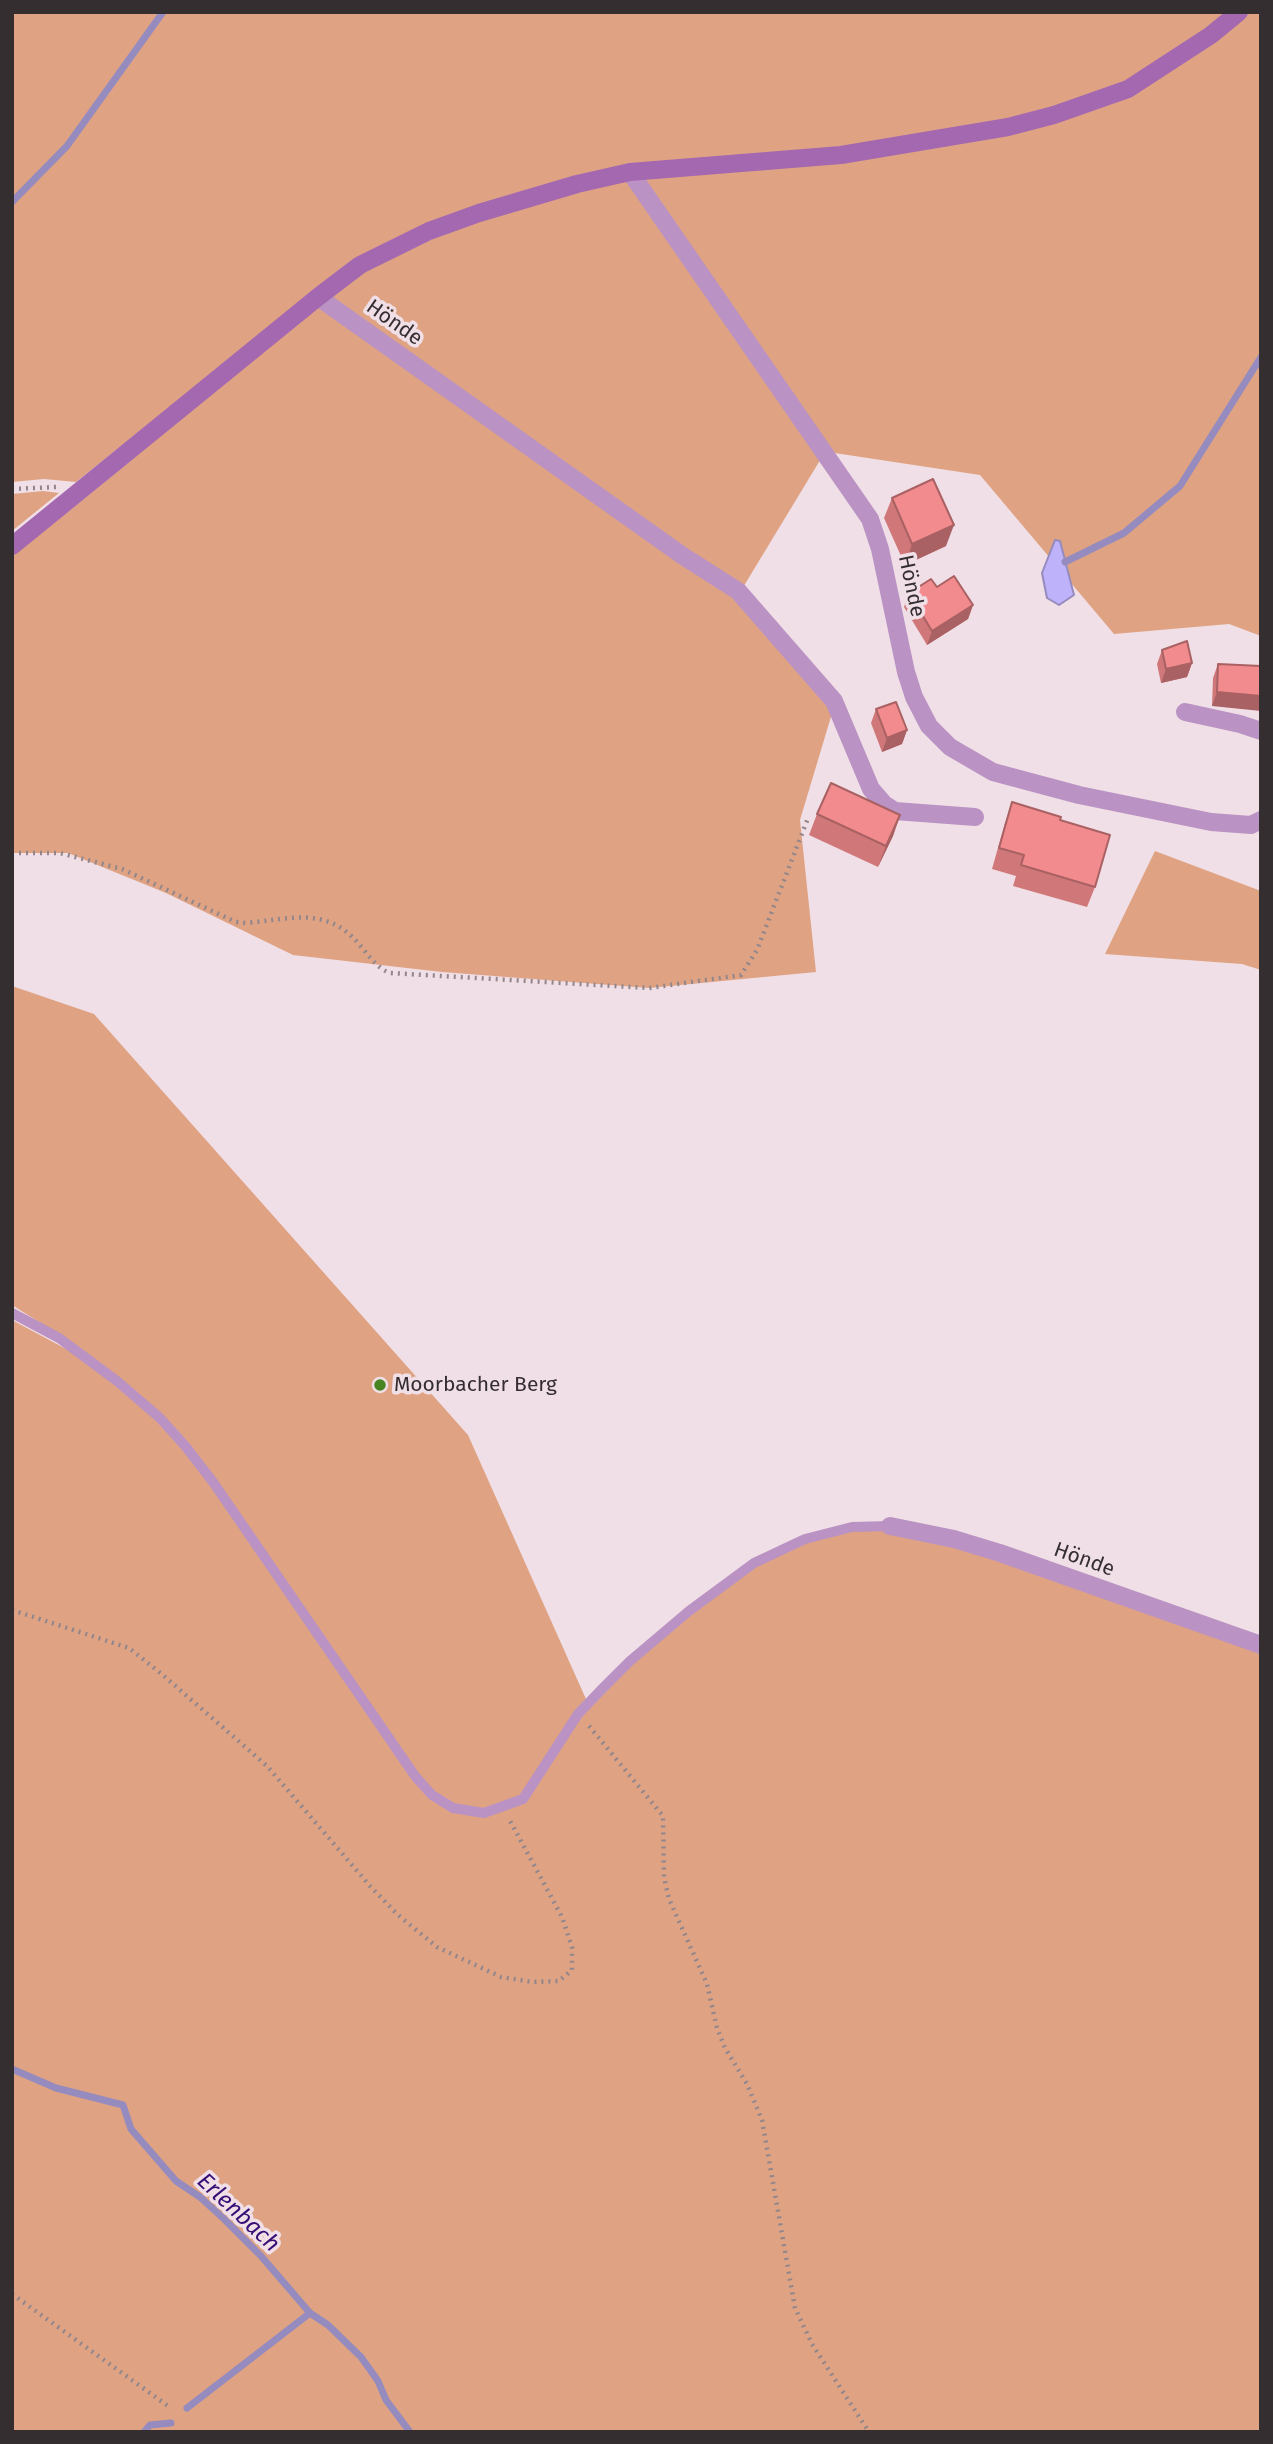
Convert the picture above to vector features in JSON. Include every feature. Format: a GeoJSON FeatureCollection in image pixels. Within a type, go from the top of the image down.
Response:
{"type":"FeatureCollection","features":[{"type":"Feature","properties":{"kind":"street"},"geometry":{"type":"LineString","coordinates":[[12,546],[360,265],[429,231],[529,197],[630,173],[842,155],[1020,124],[1090,104],[1128,89],[1211,35],[1239,12]]}},
{"type":"Feature","properties":{"kind":"street","name":"Hönde"},"geometry":{"type":"LineString","coordinates":[[630,173],[870,519],[880,549],[906,672],[921,713],[939,738],[963,756],[993,772],[1079,794],[1211,822],[1251,825],[1261,820]]}},
{"type":"Feature","properties":{"kind":"street","name":"Hönde"},"geometry":{"type":"LineString","coordinates":[[318,297],[683,556],[738,591],[834,701],[871,789],[884,804],[895,811],[975,817]]}},
{"type":"Feature","properties":{"kind":"street"},"geometry":{"type":"LineString","coordinates":[[1185,712],[1261,731]]}},
{"type":"Feature","properties":{"kind":"street","name":"Hönde"},"geometry":{"type":"LineString","coordinates":[[890,1526],[954,1539],[1000,1553],[1261,1645]]}},
{"type":"Feature","properties":{"kind":"lane"},"geometry":{"type":"LineString","coordinates":[[12,1312],[59,1338],[117,1381],[160,1418],[186,1447],[415,1776],[432,1795],[453,1808],[484,1813],[523,1799],[578,1714],[640,1653],[754,1563],[804,1539],[852,1527],[890,1526]]}},
{"type":"Feature","properties":{"kind":"path"},"geometry":{"type":"LineString","coordinates":[[12,489],[46,486],[81,489]]}},
{"type":"Feature","properties":{"kind":"path"},"geometry":{"type":"LineString","coordinates":[[12,853],[60,853],[122,869],[236,922],[309,916],[331,920],[348,932],[382,970],[390,973],[649,988],[741,975],[757,950],[808,818]]}},
{"type":"Feature","properties":{"kind":"path"},"geometry":{"type":"LineString","coordinates":[[12,1610],[129,1648],[267,1766],[370,1886],[398,1915],[437,1947],[501,1977],[533,1982],[559,1981],[572,1970],[572,1947],[562,1917],[503,1807]]}},
{"type":"Feature","properties":{"kind":"path"},"geometry":{"type":"LineString","coordinates":[[578,1714],[663,1816],[664,1877],[669,1899],[707,1984],[717,2028],[725,2048],[747,2084],[762,2120],[795,2308],[812,2344],[869,2432]]}},
{"type":"Feature","properties":{"kind":"path"},"geometry":{"type":"LineString","coordinates":[[12,2294],[168,2406]]}},
{"type":"Feature","properties":{"kind":"shaded area"},"geometry":{"type":"Polygon","coordinates":[[[12,12],[1230,12],[1125,84],[1007,122],[528,192],[313,293],[76,482],[44,479],[12,482],[12,12]]]}},
{"type":"Feature","properties":{"kind":"shaded area"},"geometry":{"type":"Polygon","coordinates":[[[1246,12],[1261,12],[1261,636],[1229,624],[1114,634],[980,475],[828,452],[636,176],[1056,120],[1246,12]]]}},
{"type":"Feature","properties":{"kind":"shaded area"},"geometry":{"type":"Polygon","coordinates":[[[629,178],[822,457],[742,589],[325,297],[364,270],[481,217],[629,178]]]}},
{"type":"Feature","properties":{"kind":"shaded area"},"geometry":{"type":"Polygon","coordinates":[[[317,305],[735,596],[833,710],[800,820],[816,972],[649,988],[442,972],[293,955],[166,893],[68,853],[12,853],[12,556],[317,305]]]}},
{"type":"Feature","properties":{"kind":"shaded area"},"geometry":{"type":"Polygon","coordinates":[[[43,491],[59,493],[12,531],[12,494],[43,491]]]}},
{"type":"Feature","properties":{"kind":"shaded area"},"geometry":{"type":"Polygon","coordinates":[[[1055,540],[1060,541],[1074,595],[1059,605],[1047,598],[1042,573],[1055,540]]]}},
{"type":"Feature","properties":{"kind":"shaded area"},"geometry":{"type":"Polygon","coordinates":[[[1155,851],[1261,891],[1261,970],[1242,964],[1105,954],[1155,851]]]}},
{"type":"Feature","properties":{"kind":"shaded area"},"geometry":{"type":"Polygon","coordinates":[[[12,986],[94,1014],[468,1435],[590,1708],[635,1662],[692,1612],[756,1564],[804,1543],[854,1531],[889,1530],[977,1549],[1261,1651],[1261,2432],[12,2432],[12,1320],[68,1350],[72,1343],[12,1305],[12,986]]]}},
{"type":"Feature","properties":{"kind":"building"},"geometry":{"type":"Polygon","coordinates":[[[933,479],[954,525],[912,544],[892,498],[933,479]]]}},
{"type":"Feature","properties":{"kind":"building"},"geometry":{"type":"Polygon","coordinates":[[[954,576],[973,605],[932,631],[909,593],[931,579],[937,587],[954,576]]]}},
{"type":"Feature","properties":{"kind":"building"},"geometry":{"type":"Polygon","coordinates":[[[1187,641],[1192,663],[1166,669],[1162,650],[1187,641]]]}},
{"type":"Feature","properties":{"kind":"building"},"geometry":{"type":"Polygon","coordinates":[[[1218,664],[1261,666],[1261,696],[1217,692],[1218,664]]]}},
{"type":"Feature","properties":{"kind":"building"},"geometry":{"type":"Polygon","coordinates":[[[896,702],[907,730],[887,738],[876,709],[896,702]]]}},
{"type":"Feature","properties":{"kind":"building"},"geometry":{"type":"Polygon","coordinates":[[[831,783],[900,815],[886,846],[817,814],[831,783]]]}},
{"type":"Feature","properties":{"kind":"building"},"geometry":{"type":"Polygon","coordinates":[[[1012,802],[1110,835],[1095,887],[1021,865],[1024,855],[999,848],[1012,802]]]}},
{"type":"Feature","properties":{"kind":"waterway"},"geometry":{"type":"LineString","coordinates":[[12,202],[67,146],[163,12]]}},
{"type":"Feature","properties":{"kind":"waterway"},"geometry":{"type":"LineString","coordinates":[[1065,562],[1124,533],[1180,486],[1261,357]]}},
{"type":"Feature","properties":{"kind":"waterway","name":"Erlenbach"},"geometry":{"type":"LineString","coordinates":[[12,2069],[56,2088],[123,2105],[131,2129],[176,2181],[200,2197],[224,2219],[261,2256],[310,2313],[328,2325],[361,2357],[378,2381],[386,2400],[410,2432]]}},
{"type":"Feature","properties":{"kind":"waterway"},"geometry":{"type":"LineString","coordinates":[[187,2408],[310,2313]]}},
{"type":"Feature","properties":{"kind":"waterway"},"geometry":{"type":"LineString","coordinates":[[144,2432],[150,2425],[171,2423]]}},
{"type":"Feature","properties":{"kind":"place","name":"Moorbacher Berg"},"geometry":{"type":"Point","coordinates":[380,1385]}}]}
